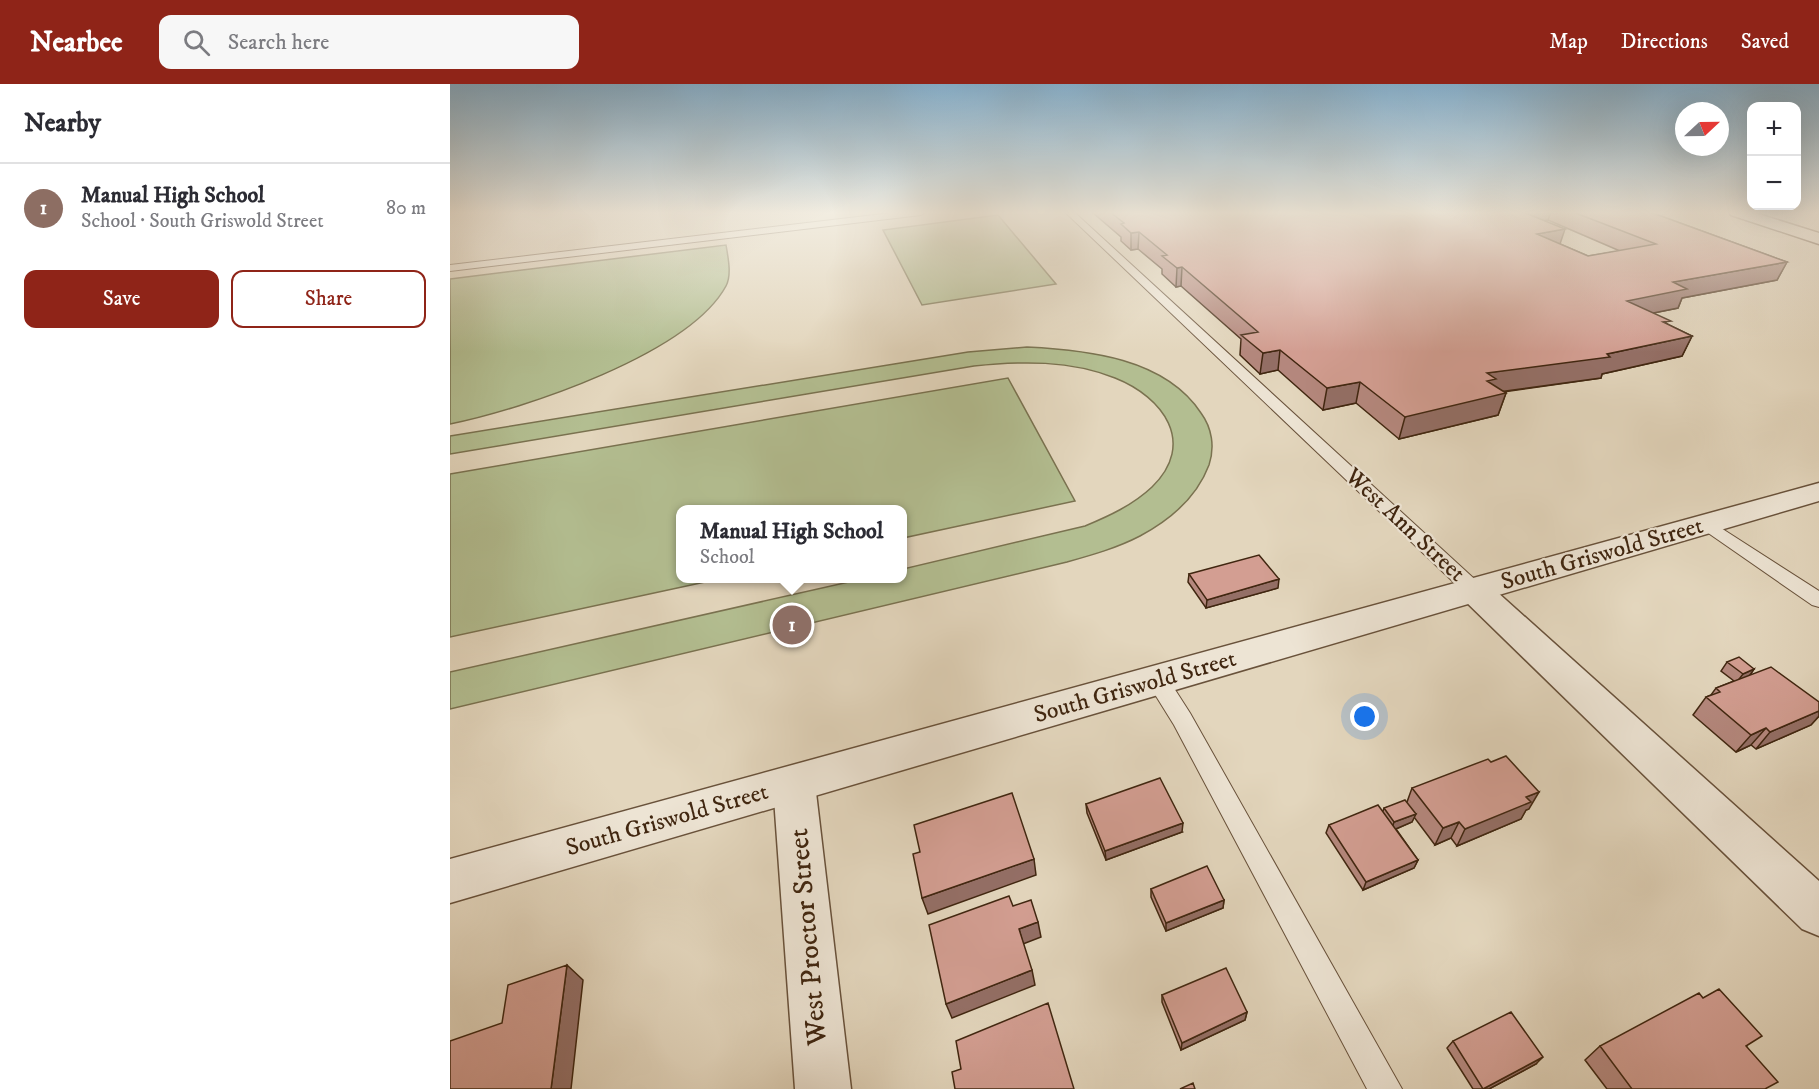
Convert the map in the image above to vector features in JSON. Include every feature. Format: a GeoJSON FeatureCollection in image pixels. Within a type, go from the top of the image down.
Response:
{"type":"FeatureCollection","features":[{"type":"Feature","properties":{"kind":"street","name":"South Griswold Street"},"geometry":{"type":"LineString","coordinates":[[450,881],[1819,492]]}},
{"type":"Feature","properties":{"kind":"street","name":"West Ann Street"},"geometry":{"type":"LineString","coordinates":[[1474,590],[1819,913]]}},
{"type":"Feature","properties":{"kind":"street","name":"West Proctor Street"},"geometry":{"type":"LineString","coordinates":[[794,784],[822,1089]]}},
{"type":"Feature","properties":{"kind":"lane"},"geometry":{"type":"LineString","coordinates":[[450,268],[527,259]]}},
{"type":"Feature","properties":{"kind":"lane","name":"West Ann Street"},"geometry":{"type":"LineString","coordinates":[[1119,259],[1474,590]]}},
{"type":"Feature","properties":{"kind":"lane"},"geometry":{"type":"LineString","coordinates":[[1707,524],[1819,600]]}},
{"type":"Feature","properties":{"kind":"lane"},"geometry":{"type":"LineString","coordinates":[[1157,680],[1187,729],[1385,1089]]}},
{"type":"Feature","properties":{"kind":"green space"},"geometry":{"type":"Polygon","coordinates":[[[613,259],[728,259],[729,271],[726,286],[707,311],[678,334],[642,356],[560,392],[482,417],[450,424],[450,279],[613,259]]]}},
{"type":"Feature","properties":{"kind":"green space"},"geometry":{"type":"Polygon","coordinates":[[[898,259],[1035,259],[1056,284],[922,305],[898,259]]]}},
{"type":"Feature","properties":{"kind":"green space"},"geometry":{"type":"Polygon","coordinates":[[[1027,347],[1074,351],[1123,360],[1167,380],[1186,394],[1208,425],[1212,451],[1204,477],[1190,497],[1162,523],[1131,540],[1104,551],[1067,562],[450,709],[450,672],[844,583],[907,583],[907,568],[1085,526],[1129,505],[1152,487],[1165,470],[1172,454],[1173,438],[1160,409],[1147,397],[1132,386],[1098,372],[1045,363],[974,366],[450,454],[450,436],[968,352],[1027,347]]]}},
{"type":"Feature","properties":{"kind":"green space"},"geometry":{"type":"Polygon","coordinates":[[[1008,378],[1075,501],[907,537],[907,505],[676,505],[676,583],[700,583],[450,637],[450,474],[1008,378]]]}},
{"type":"Feature","properties":{"kind":"building"},"geometry":{"type":"Polygon","coordinates":[[[1166,259],[1779,259],[1787,262],[1673,282],[1687,289],[1627,301],[1671,321],[1663,322],[1692,336],[1607,354],[1610,357],[1487,373],[1496,379],[1487,381],[1506,393],[1405,417],[1360,382],[1327,388],[1280,350],[1263,353],[1241,335],[1258,332],[1182,267],[1177,268],[1166,259]]]}},
{"type":"Feature","properties":{"kind":"building"},"geometry":{"type":"Polygon","coordinates":[[[1259,555],[1279,579],[1207,600],[1189,574],[1259,555]]]}},
{"type":"Feature","properties":{"kind":"building"},"geometry":{"type":"Polygon","coordinates":[[[1739,657],[1754,669],[1743,674],[1727,662],[1739,657]]]}},
{"type":"Feature","properties":{"kind":"building"},"geometry":{"type":"Polygon","coordinates":[[[1771,667],[1819,702],[1819,711],[1770,732],[1766,728],[1751,735],[1706,697],[1720,692],[1716,688],[1771,667]]]}},
{"type":"Feature","properties":{"kind":"building"},"geometry":{"type":"Polygon","coordinates":[[[1506,756],[1539,792],[1526,797],[1531,802],[1465,829],[1459,822],[1443,828],[1412,788],[1488,759],[1491,762],[1506,756]]]}},
{"type":"Feature","properties":{"kind":"building"},"geometry":{"type":"Polygon","coordinates":[[[1160,778],[1183,823],[1105,851],[1086,804],[1160,778]]]}},
{"type":"Feature","properties":{"kind":"building"},"geometry":{"type":"Polygon","coordinates":[[[1012,793],[1034,859],[922,898],[913,854],[920,852],[914,825],[1012,793]]]}},
{"type":"Feature","properties":{"kind":"building"},"geometry":{"type":"Polygon","coordinates":[[[1405,800],[1416,814],[1394,822],[1384,808],[1405,800]]]}},
{"type":"Feature","properties":{"kind":"building"},"geometry":{"type":"Polygon","coordinates":[[[1378,805],[1418,860],[1366,882],[1329,825],[1378,805]]]}},
{"type":"Feature","properties":{"kind":"building"},"geometry":{"type":"Polygon","coordinates":[[[1207,866],[1224,900],[1166,923],[1151,889],[1207,866]]]}},
{"type":"Feature","properties":{"kind":"building"},"geometry":{"type":"Polygon","coordinates":[[[1009,896],[1013,906],[1031,900],[1038,922],[1019,929],[1032,970],[946,1004],[929,925],[1009,896]]]}},
{"type":"Feature","properties":{"kind":"building"},"geometry":{"type":"Polygon","coordinates":[[[567,965],[551,1089],[450,1089],[450,1041],[502,1023],[508,985],[567,965]]]}},
{"type":"Feature","properties":{"kind":"building"},"geometry":{"type":"Polygon","coordinates":[[[1226,968],[1247,1012],[1182,1043],[1162,995],[1226,968]]]}},
{"type":"Feature","properties":{"kind":"building"},"geometry":{"type":"Polygon","coordinates":[[[1719,989],[1762,1036],[1746,1046],[1778,1082],[1765,1089],[1632,1089],[1600,1046],[1699,993],[1703,998],[1719,989]]]}},
{"type":"Feature","properties":{"kind":"building"},"geometry":{"type":"Polygon","coordinates":[[[1048,1003],[1074,1089],[955,1089],[952,1072],[961,1069],[956,1041],[1048,1003]]]}},
{"type":"Feature","properties":{"kind":"building"},"geometry":{"type":"Polygon","coordinates":[[[1511,1012],[1543,1057],[1483,1089],[1453,1041],[1511,1012]]]}},
{"type":"Feature","properties":{"kind":"building"},"geometry":{"type":"Polygon","coordinates":[[[1193,1083],[1195,1089],[1180,1089],[1193,1083]]]}},
{"type":"Feature","properties":{"kind":"place","name":"Manual High School"},"geometry":{"type":"Point","coordinates":[792,625]}}]}
